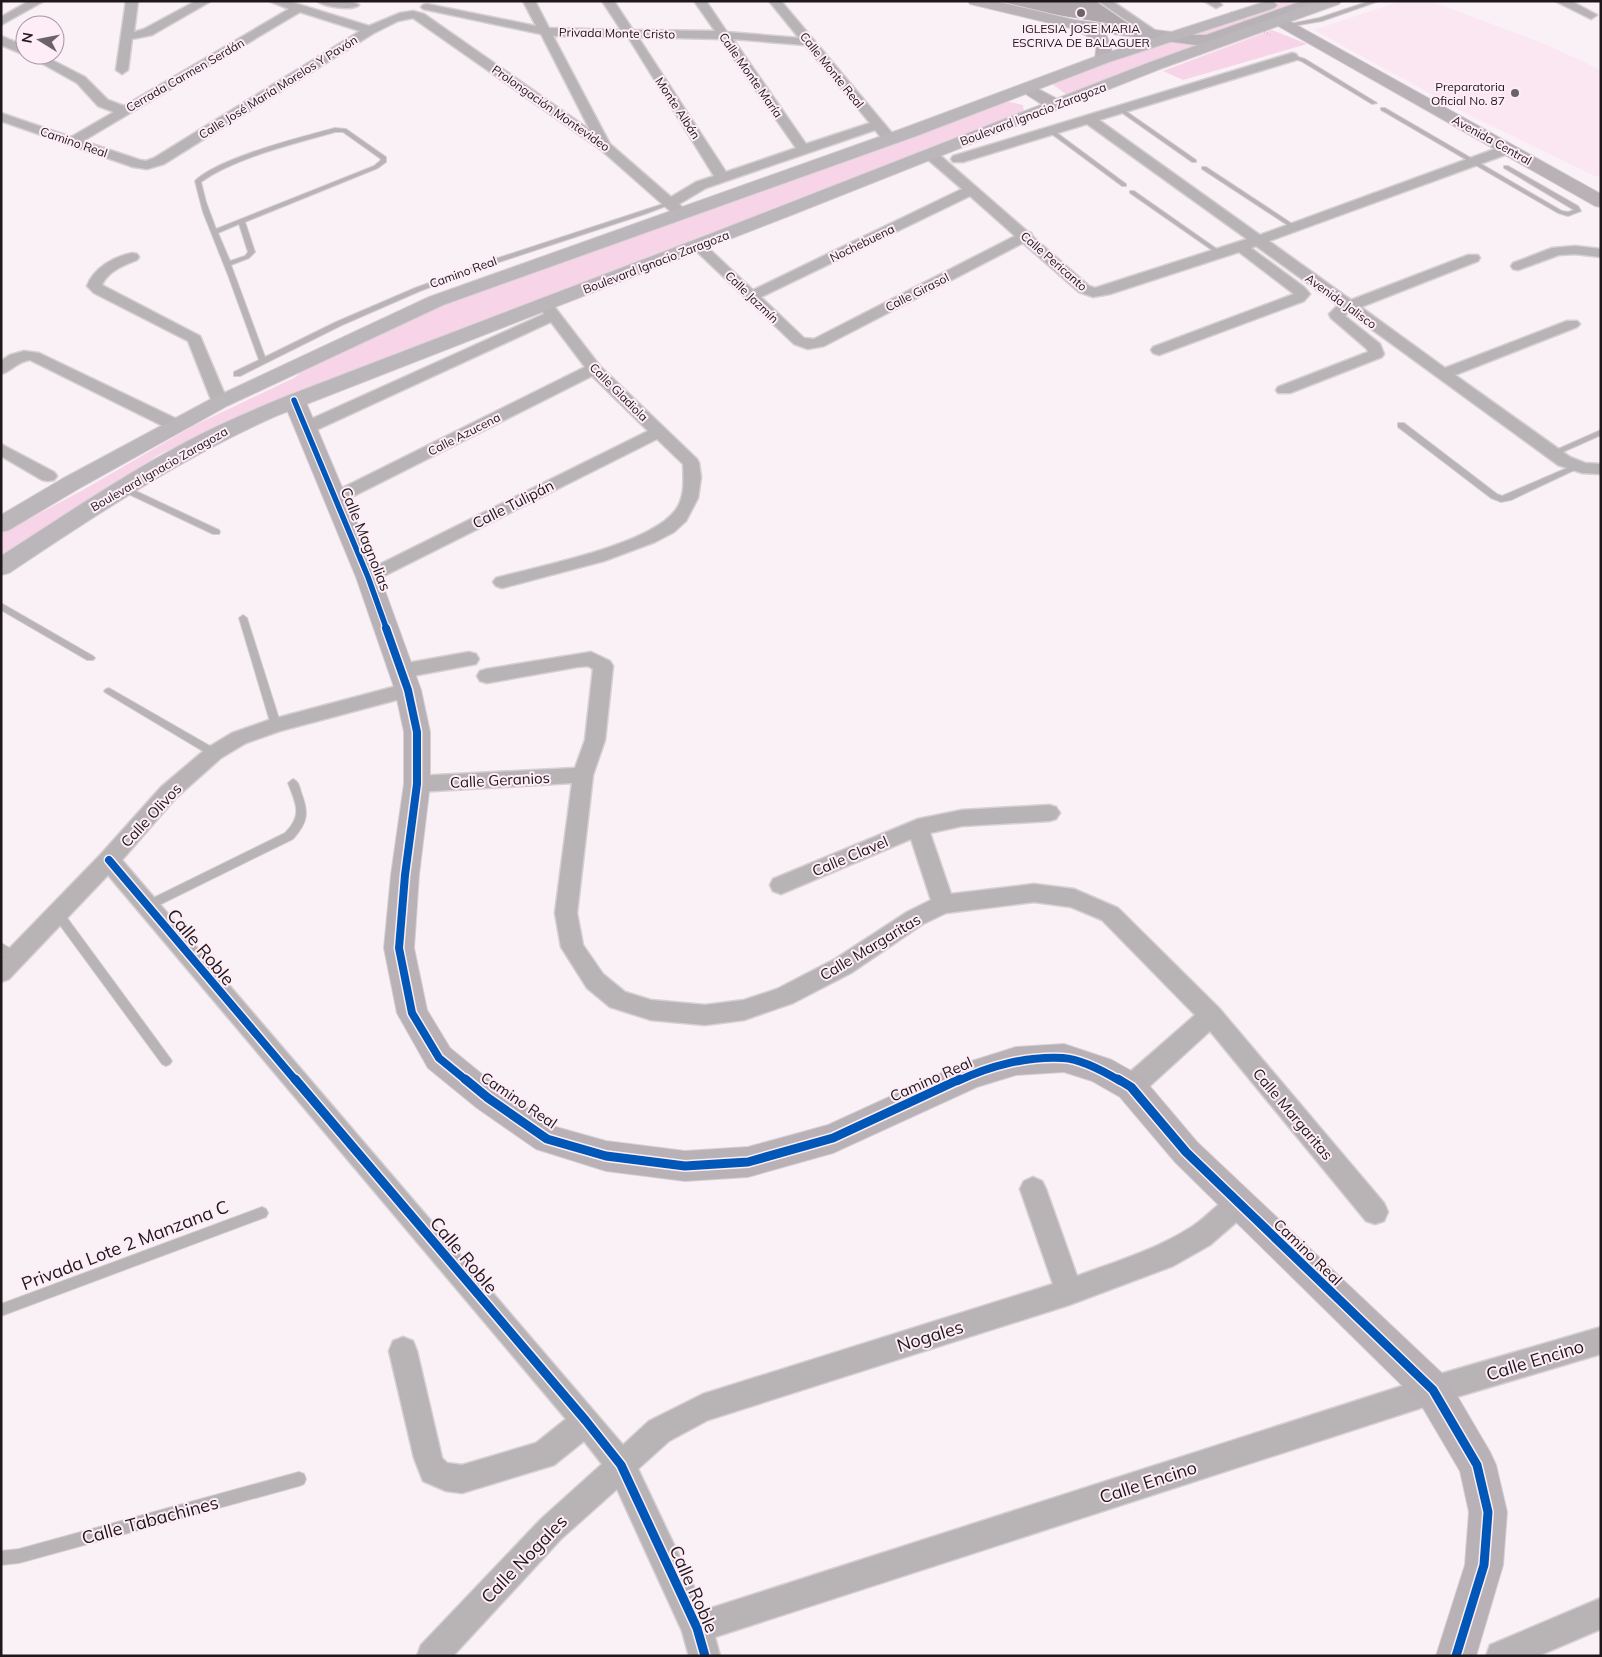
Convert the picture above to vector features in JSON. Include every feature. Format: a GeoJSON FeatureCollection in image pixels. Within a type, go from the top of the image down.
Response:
{"type":"FeatureCollection","features":[{"type":"Feature","properties":{"kind":"main road","name":"Boulevard Ignacio Zaragoza"},"geometry":{"type":"LineString","coordinates":[[1,567],[123,488],[201,443],[242,422],[294,400],[550,310],[698,246],[930,154],[1278,20],[1333,1]]}},
{"type":"Feature","properties":{"kind":"main road","name":"Boulevard Ignacio Zaragoza"},"geometry":{"type":"LineString","coordinates":[[1,525],[175,425],[220,402],[444,298],[676,209],[890,139],[1103,59],[1173,36],[1278,20]]}},
{"type":"Feature","properties":{"kind":"street"},"geometry":{"type":"LineString","coordinates":[[1,22],[38,1]]}},
{"type":"Feature","properties":{"kind":"street"},"geometry":{"type":"LineString","coordinates":[[122,70],[132,1]]}},
{"type":"Feature","properties":{"kind":"street"},"geometry":{"type":"LineString","coordinates":[[126,37],[148,32],[205,1]]}},
{"type":"Feature","properties":{"kind":"street"},"geometry":{"type":"LineString","coordinates":[[275,1],[370,30]]}},
{"type":"Feature","properties":{"kind":"street"},"geometry":{"type":"LineString","coordinates":[[323,1],[353,5]]}},
{"type":"Feature","properties":{"kind":"street"},"geometry":{"type":"LineString","coordinates":[[529,1],[605,146]]}},
{"type":"Feature","properties":{"kind":"street","name":"Monte Albán"},"geometry":{"type":"LineString","coordinates":[[608,1],[722,178]]}},
{"type":"Feature","properties":{"kind":"street","name":"Calle Monte María"},"geometry":{"type":"LineString","coordinates":[[700,1],[803,150]]}},
{"type":"Feature","properties":{"kind":"street","name":"Calle Monte Real"},"geometry":{"type":"LineString","coordinates":[[775,1],[890,139]]}},
{"type":"Feature","properties":{"kind":"street"},"geometry":{"type":"LineString","coordinates":[[975,1],[1075,25],[1153,33],[1196,40],[1208,39],[1310,3],[1333,1]]}},
{"type":"Feature","properties":{"kind":"street"},"geometry":{"type":"LineString","coordinates":[[1104,1],[1153,33]]}},
{"type":"Feature","properties":{"kind":"street"},"geometry":{"type":"LineString","coordinates":[[1561,1],[1591,15]]}},
{"type":"Feature","properties":{"kind":"street","name":"Privada Monte Cristo"},"geometry":{"type":"LineString","coordinates":[[427,6],[546,32],[631,36],[723,35],[810,42]]}},
{"type":"Feature","properties":{"kind":"street","name":"Cerrada Carmen Serdán"},"geometry":{"type":"LineString","coordinates":[[72,142],[299,8]]}},
{"type":"Feature","properties":{"kind":"street","name":"Calle José María Morelos Y Pavón"},"geometry":{"type":"LineString","coordinates":[[147,165],[159,161],[370,30],[402,15],[412,14]]}},
{"type":"Feature","properties":{"kind":"street","name":"Prolongación Montevideo"},"geometry":{"type":"LineString","coordinates":[[412,14],[420,16],[605,146],[676,209]]}},
{"type":"Feature","properties":{"kind":"street","name":"Avenida Central"},"geometry":{"type":"LineString","coordinates":[[1278,20],[1601,202]]}},
{"type":"Feature","properties":{"kind":"street"},"geometry":{"type":"LineString","coordinates":[[1075,25],[1099,36],[1104,49],[1103,59]]}},
{"type":"Feature","properties":{"kind":"street"},"geometry":{"type":"LineString","coordinates":[[1,40],[15,46]]}},
{"type":"Feature","properties":{"kind":"street"},"geometry":{"type":"LineString","coordinates":[[958,159],[1292,57]]}},
{"type":"Feature","properties":{"kind":"street"},"geometry":{"type":"LineString","coordinates":[[52,65],[81,80],[95,93],[102,103],[125,111]]}},
{"type":"Feature","properties":{"kind":"street"},"geometry":{"type":"LineString","coordinates":[[1027,88],[1055,105]]}},
{"type":"Feature","properties":{"kind":"street","name":"Camino Real"},"geometry":{"type":"LineString","coordinates":[[1,117],[138,164],[147,165]]}},
{"type":"Feature","properties":{"kind":"street","name":"Avenida Jalisco"},"geometry":{"type":"LineString","coordinates":[[1088,118],[1553,453],[1577,467],[1592,470],[1601,469]]}},
{"type":"Feature","properties":{"kind":"street"},"geometry":{"type":"LineString","coordinates":[[676,209],[694,188],[876,124]]}},
{"type":"Feature","properties":{"kind":"street","name":"Calle Pericanto"},"geometry":{"type":"LineString","coordinates":[[930,154],[1026,236],[1084,289],[1093,293],[1105,291],[1241,247],[1508,148]]}},
{"type":"Feature","properties":{"kind":"street","name":"Nochebuena"},"geometry":{"type":"LineString","coordinates":[[752,296],[972,190]]}},
{"type":"Feature","properties":{"kind":"street","name":"Calle Girasol"},"geometry":{"type":"LineString","coordinates":[[808,344],[818,343],[1026,236]]}},
{"type":"Feature","properties":{"kind":"street","name":"Calle Jazmín"},"geometry":{"type":"LineString","coordinates":[[698,246],[799,341],[808,344]]}},
{"type":"Feature","properties":{"kind":"street"},"geometry":{"type":"LineString","coordinates":[[1159,350],[1299,298],[1302,294],[1299,290],[1241,247]]}},
{"type":"Feature","properties":{"kind":"street"},"geometry":{"type":"LineString","coordinates":[[1518,266],[1557,251],[1575,250],[1601,253]]}},
{"type":"Feature","properties":{"kind":"street"},"geometry":{"type":"LineString","coordinates":[[132,257],[110,268],[95,280],[94,286],[190,334],[195,339],[220,402]]}},
{"type":"Feature","properties":{"kind":"street"},"geometry":{"type":"LineString","coordinates":[[1284,390],[1376,354],[1374,347],[1338,318],[1337,314],[1348,306],[1472,258]]}},
{"type":"Feature","properties":{"kind":"street"},"geometry":{"type":"LineString","coordinates":[[306,428],[550,310]]}},
{"type":"Feature","properties":{"kind":"street","name":"Calle Gladiola"},"geometry":{"type":"LineString","coordinates":[[502,582],[616,551],[664,532],[680,518],[689,502],[693,483],[691,463],[594,369],[550,310]]}},
{"type":"Feature","properties":{"kind":"street"},"geometry":{"type":"LineString","coordinates":[[1443,374],[1572,324]]}},
{"type":"Feature","properties":{"kind":"street"},"geometry":{"type":"LineString","coordinates":[[1,370],[12,360],[24,355],[34,356],[175,425]]}},
{"type":"Feature","properties":{"kind":"street","name":"Calle Azucena"},"geometry":{"type":"LineString","coordinates":[[334,499],[594,369]]}},
{"type":"Feature","properties":{"kind":"street","name":"Calle Magnolias"},"geometry":{"type":"LineString","coordinates":[[294,400],[368,577],[405,680]]}},
{"type":"Feature","properties":{"kind":"street","name":"Calle Tulipán"},"geometry":{"type":"LineString","coordinates":[[368,577],[659,432]]}},
{"type":"Feature","properties":{"kind":"street"},"geometry":{"type":"LineString","coordinates":[[1,449],[48,476]]}},
{"type":"Feature","properties":{"kind":"street"},"geometry":{"type":"LineString","coordinates":[[276,725],[469,659]]}},
{"type":"Feature","properties":{"kind":"street","name":"Calle Margaritas"},"geometry":{"type":"LineString","coordinates":[[487,676],[591,659],[603,666],[595,740],[583,775],[566,913],[572,946],[595,981],[618,1000],[651,1010],[705,1015],[744,1010],[784,996],[843,966],[915,918],[943,904],[1034,894],[1074,898],[1110,914],[1211,1015],[1375,1212]]}},
{"type":"Feature","properties":{"kind":"street","name":"Camino Real"},"geometry":{"type":"LineString","coordinates":[[405,680],[417,732],[417,784],[404,875],[399,948],[412,1013],[439,1058],[488,1098],[547,1139],[606,1156],[685,1166],[748,1162],[833,1138],[970,1076],[1016,1060],[1064,1058],[1101,1070],[1131,1087],[1186,1152],[1433,1390],[1477,1465],[1488,1512],[1484,1565],[1456,1656]]}},
{"type":"Feature","properties":{"kind":"street","name":"Calle Olivos"},"geometry":{"type":"LineString","coordinates":[[6,959],[58,914],[168,793],[214,753],[239,738],[276,725]]}},
{"type":"Feature","properties":{"kind":"street","name":"Calle Geranios"},"geometry":{"type":"LineString","coordinates":[[417,784],[583,775]]}},
{"type":"Feature","properties":{"kind":"street","name":"Calle Clavel"},"geometry":{"type":"LineString","coordinates":[[781,885],[918,826],[962,818],[1049,813]]}},
{"type":"Feature","properties":{"kind":"street"},"geometry":{"type":"LineString","coordinates":[[918,826],[943,904]]}},
{"type":"Feature","properties":{"kind":"street","name":"Calle Roble"},"geometry":{"type":"LineString","coordinates":[[109,860],[146,906],[586,1421],[621,1465],[697,1628],[705,1656]]}},
{"type":"Feature","properties":{"kind":"street"},"geometry":{"type":"LineString","coordinates":[[1131,1087],[1211,1015]]}},
{"type":"Feature","properties":{"kind":"street"},"geometry":{"type":"LineString","coordinates":[[1033,1189],[1070,1292]]}},
{"type":"Feature","properties":{"kind":"street","name":"Nogales"},"geometry":{"type":"LineString","coordinates":[[621,1465],[659,1431],[703,1408],[1070,1292],[1164,1257],[1201,1236],[1239,1204]]}},
{"type":"Feature","properties":{"kind":"street","name":"Calle Encino"},"geometry":{"type":"LineString","coordinates":[[697,1628],[1433,1390],[1601,1340]]}},
{"type":"Feature","properties":{"kind":"street"},"geometry":{"type":"LineString","coordinates":[[403,1351],[428,1458],[434,1471],[446,1477],[462,1478],[544,1455],[586,1421]]}},
{"type":"Feature","properties":{"kind":"street","name":"Calle Nogales"},"geometry":{"type":"LineString","coordinates":[[432,1656],[551,1529],[621,1465]]}},
{"type":"Feature","properties":{"kind":"street"},"geometry":{"type":"LineString","coordinates":[[1501,1656],[1601,1613]]}},
{"type":"Feature","properties":{"kind":"lane"},"geometry":{"type":"LineString","coordinates":[[1278,20],[1320,20],[1376,1]]}},
{"type":"Feature","properties":{"kind":"lane"},"geometry":{"type":"LineString","coordinates":[[1292,57],[1303,60],[1374,103]]}},
{"type":"Feature","properties":{"kind":"lane"},"geometry":{"type":"LineString","coordinates":[[1120,108],[1194,161]]}},
{"type":"Feature","properties":{"kind":"lane"},"geometry":{"type":"LineString","coordinates":[[1383,109],[1560,212],[1568,214],[1578,211],[1576,207],[1506,167]]}},
{"type":"Feature","properties":{"kind":"lane"},"geometry":{"type":"LineString","coordinates":[[214,232],[376,167],[383,162],[384,158],[340,129],[237,161],[198,180],[200,198],[214,232],[228,264],[263,361]]}},
{"type":"Feature","properties":{"kind":"lane"},"geometry":{"type":"LineString","coordinates":[[1051,131],[1124,185]]}},
{"type":"Feature","properties":{"kind":"lane"},"geometry":{"type":"LineString","coordinates":[[1204,168],[1294,227]]}},
{"type":"Feature","properties":{"kind":"lane"},"geometry":{"type":"LineString","coordinates":[[1132,192],[1220,254]]}},
{"type":"Feature","properties":{"kind":"lane","name":"Camino Real"},"geometry":{"type":"LineString","coordinates":[[237,374],[353,317],[444,279],[533,248],[676,209]]}},
{"type":"Feature","properties":{"kind":"lane"},"geometry":{"type":"LineString","coordinates":[[228,264],[247,257],[252,252],[242,220]]}},
{"type":"Feature","properties":{"kind":"lane"},"geometry":{"type":"LineString","coordinates":[[1401,425],[1494,496],[1501,499],[1508,498],[1577,467]]}},
{"type":"Feature","properties":{"kind":"lane"},"geometry":{"type":"LineString","coordinates":[[1553,453],[1601,432]]}},
{"type":"Feature","properties":{"kind":"lane"},"geometry":{"type":"LineString","coordinates":[[123,488],[216,532]]}},
{"type":"Feature","properties":{"kind":"lane"},"geometry":{"type":"LineString","coordinates":[[1,606],[90,658]]}},
{"type":"Feature","properties":{"kind":"lane"},"geometry":{"type":"LineString","coordinates":[[243,618],[276,725]]}},
{"type":"Feature","properties":{"kind":"lane"},"geometry":{"type":"LineString","coordinates":[[109,691],[214,753]]}},
{"type":"Feature","properties":{"kind":"lane"},"geometry":{"type":"LineString","coordinates":[[146,906],[289,836],[300,826],[303,814],[293,783]]}},
{"type":"Feature","properties":{"kind":"lane"},"geometry":{"type":"LineString","coordinates":[[58,914],[166,1061]]}},
{"type":"Feature","properties":{"kind":"lane","name":"Privada Lote 2 Manzana C"},"geometry":{"type":"LineString","coordinates":[[1,1310],[262,1213]]}},
{"type":"Feature","properties":{"kind":"lane","name":"Calle Tabachines"},"geometry":{"type":"LineString","coordinates":[[1,1558],[19,1556],[299,1479]]}},
{"type":"Feature","properties":{"kind":"path"},"geometry":{"type":"LineString","coordinates":[[1231,12],[1278,20]]}},
{"type":"Feature","properties":{"kind":"shaded area"},"geometry":{"type":"Polygon","coordinates":[[[1284,1],[1313,1],[1209,36],[1182,35],[1284,1]]]}},
{"type":"Feature","properties":{"kind":"shaded area","name":"Preparatoria Oficial No. 87"},"geometry":{"type":"Polygon","coordinates":[[[1401,1],[1430,1],[1547,45],[1601,70],[1601,175],[1597,177],[1471,116],[1314,30],[1401,1]]]}},
{"type":"Feature","properties":{"kind":"shaded area"},"geometry":{"type":"Polygon","coordinates":[[[1272,30],[1307,44],[1183,80],[1163,71],[1272,30]]]}},
{"type":"Feature","properties":{"kind":"shaded area"},"geometry":{"type":"Polygon","coordinates":[[[1172,40],[1203,44],[1067,95],[1051,83],[1172,40]]]}},
{"type":"Feature","properties":{"kind":"shaded area"},"geometry":{"type":"Polygon","coordinates":[[[1001,100],[1023,105],[1024,112],[463,328],[218,427],[160,454],[1,558],[1,534],[83,490],[195,425],[294,378],[326,353],[421,309],[885,148],[1001,100]]]}},
{"type":"Feature","properties":{"kind":"building","name":"IGLESIA JOSE MARIA ESCRIVA DE BALAGUER"},"geometry":{"type":"Polygon","coordinates":[[[1097,1],[1135,27],[1039,12],[1000,2],[1097,1]]]}},
{"type":"Feature","properties":{"kind":"cycle path"},"geometry":{"type":"LineString","coordinates":[[294,400],[368,577],[408,690],[417,732],[417,784],[405,875],[399,948],[412,1013],[439,1058],[488,1098],[547,1139],[606,1156],[685,1166],[748,1162],[833,1138],[970,1075],[1016,1061],[1064,1058],[1101,1070],[1131,1087],[1186,1152],[1433,1390],[1477,1465],[1488,1512],[1484,1565],[1456,1656]]}},
{"type":"Feature","properties":{"kind":"cycle path"},"geometry":{"type":"LineString","coordinates":[[109,860],[586,1421],[621,1465],[697,1628],[705,1656]]}},
{"type":"Feature","properties":{"kind":"place","name":"IGLESIA JOSE MARIA ESCRIVA DE BALAGUER"},"geometry":{"type":"Point","coordinates":[1081,13]}},
{"type":"Feature","properties":{"kind":"place","name":"Preparatoria Oficial No. 87"},"geometry":{"type":"Point","coordinates":[1515,93]}}]}
